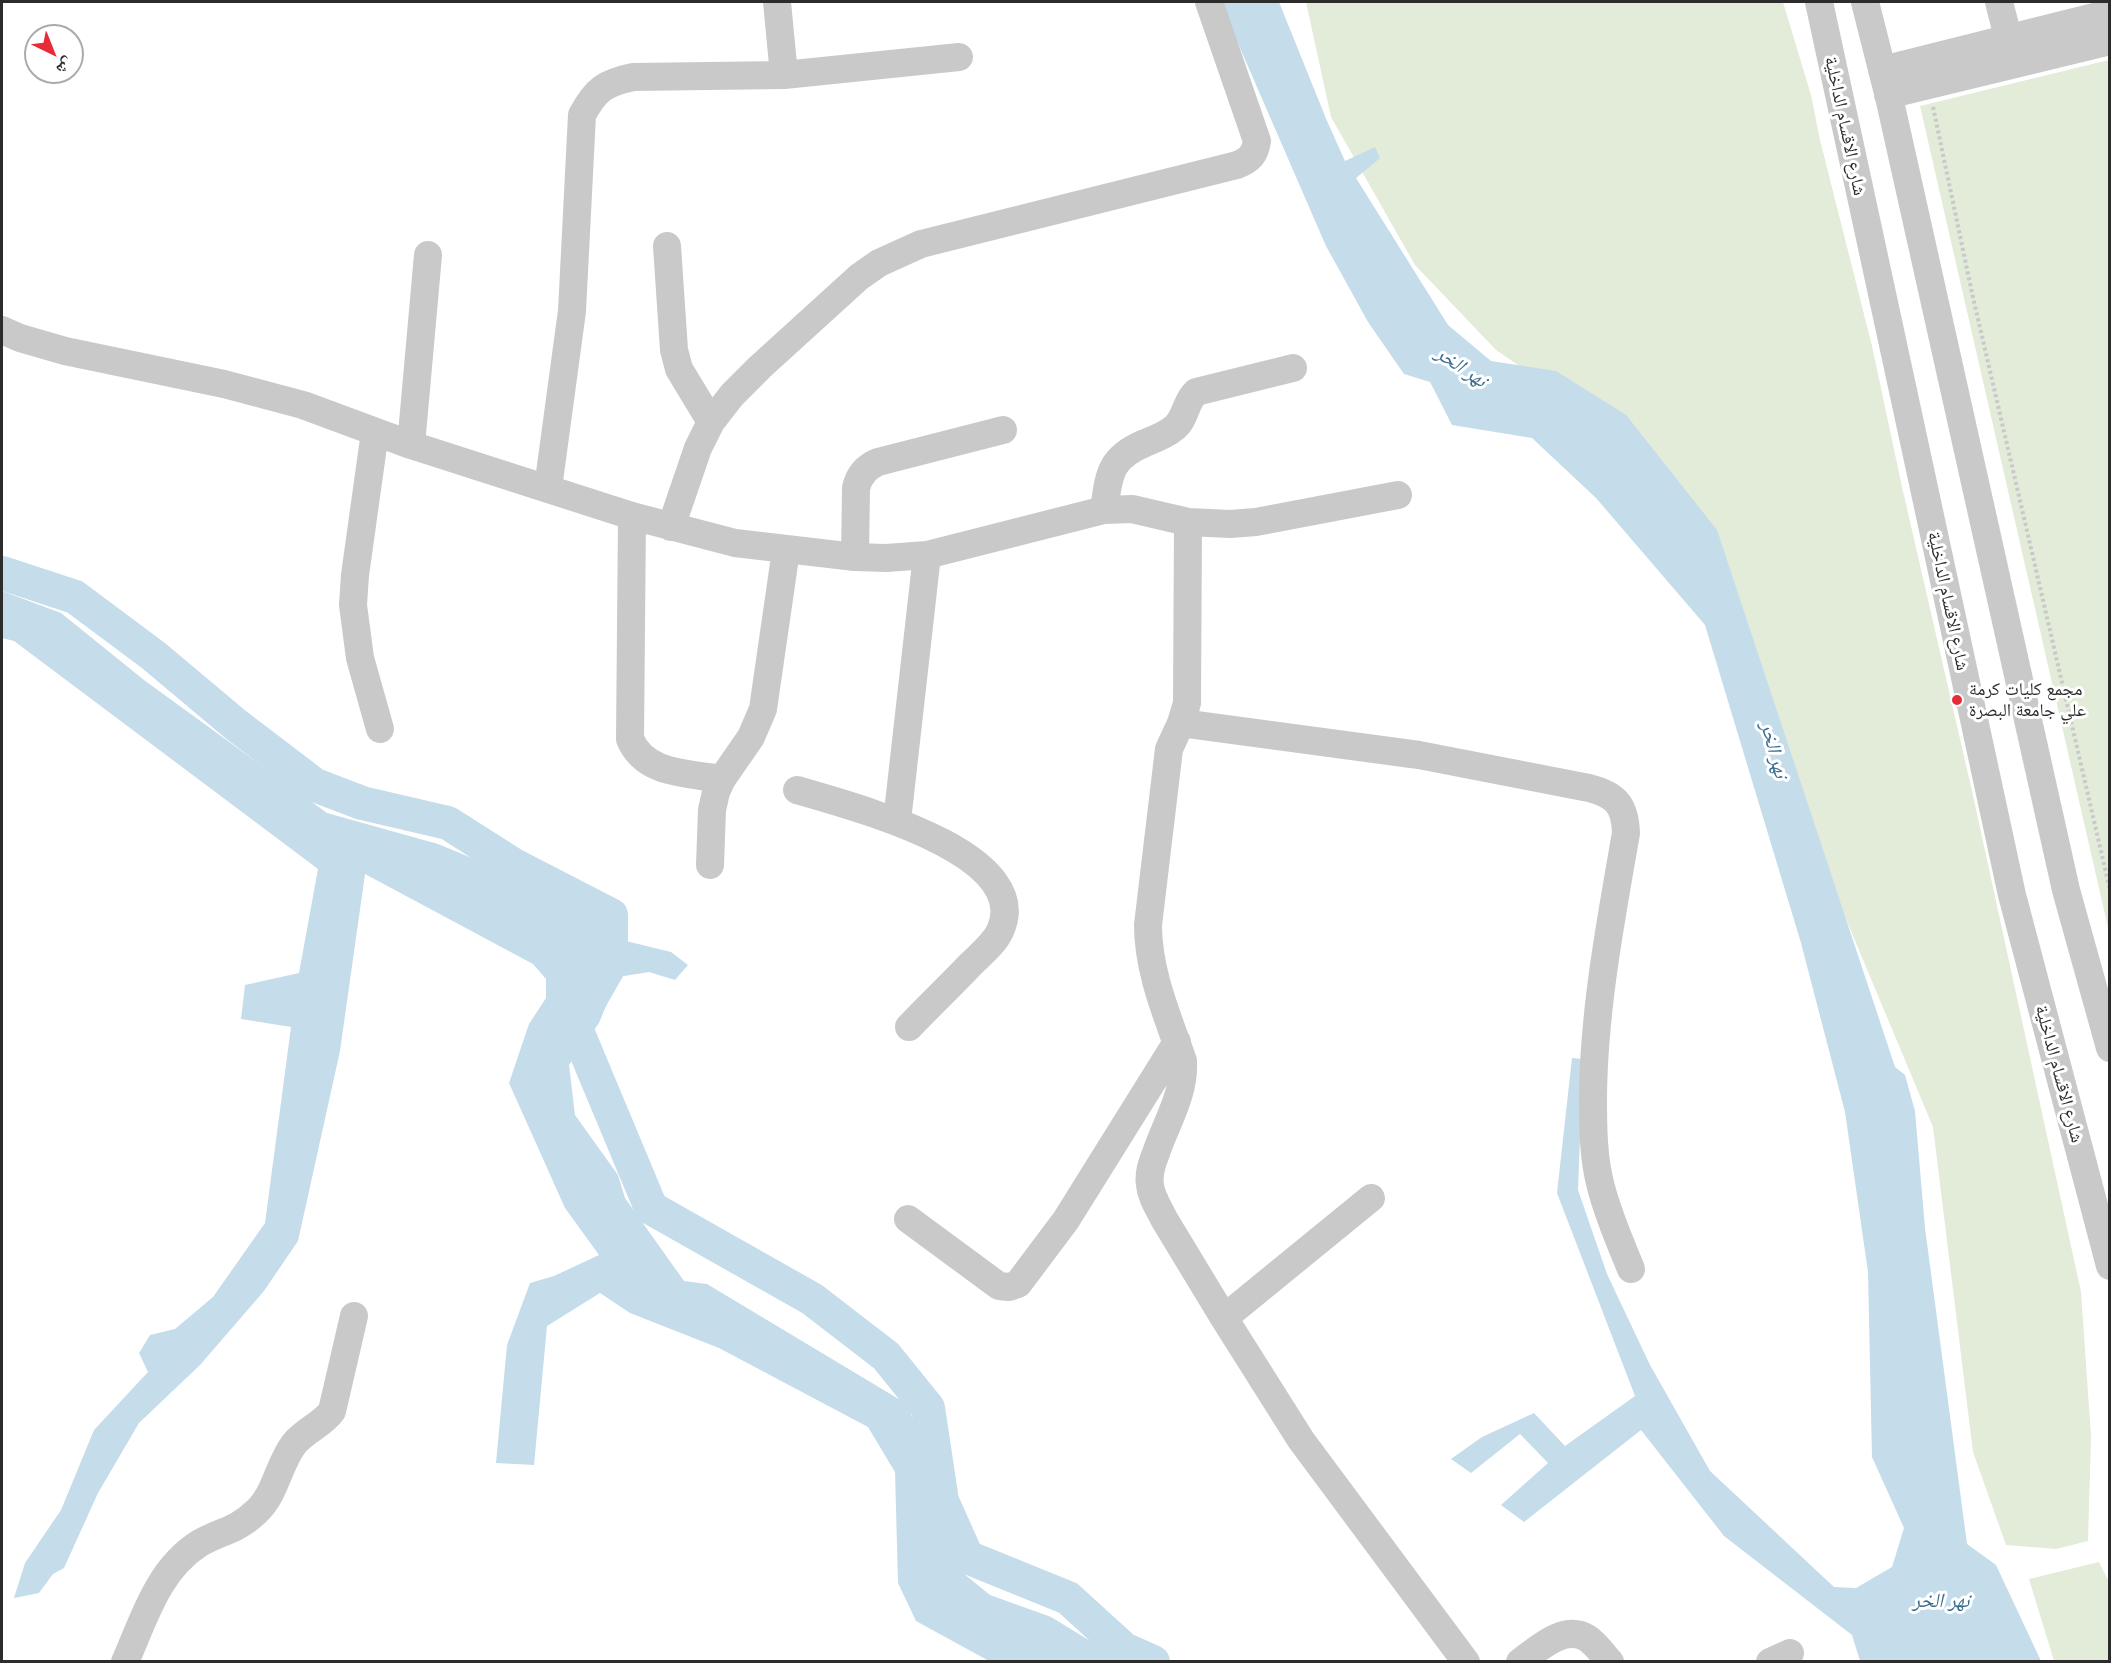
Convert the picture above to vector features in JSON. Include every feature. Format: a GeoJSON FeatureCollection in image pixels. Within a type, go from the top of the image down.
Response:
{"type":"FeatureCollection","features":[{"type":"Feature","properties":{"kind":"street"},"geometry":{"type":"LineString","coordinates":[[777,2],[784,75]]}},
{"type":"Feature","properties":{"kind":"street"},"geometry":{"type":"LineString","coordinates":[[671,527],[698,448],[711,422],[732,395],[859,277],[879,263],[921,244],[1246,162],[1252,156],[1257,141],[1209,2]]}},
{"type":"Feature","properties":{"kind":"street","name":"شارع الاقسام الداخلية"},"geometry":{"type":"LineString","coordinates":[[1819,2],[2012,895],[2109,1266]]}},
{"type":"Feature","properties":{"kind":"street"},"geometry":{"type":"LineString","coordinates":[[1865,2],[1885,82],[2064,881],[2109,1048]]}},
{"type":"Feature","properties":{"kind":"street"},"geometry":{"type":"LineString","coordinates":[[1999,2],[2012,52]]}},
{"type":"Feature","properties":{"kind":"street"},"geometry":{"type":"LineString","coordinates":[[1885,82],[1929,85],[2109,13]]}},
{"type":"Feature","properties":{"kind":"street"},"geometry":{"type":"LineString","coordinates":[[1885,82],[2012,52],[2109,41]]}},
{"type":"Feature","properties":{"kind":"street"},"geometry":{"type":"LineString","coordinates":[[548,488],[572,311],[582,115],[593,95],[611,81],[633,77],[784,75],[959,57]]}},
{"type":"Feature","properties":{"kind":"street"},"geometry":{"type":"LineString","coordinates":[[667,246],[674,350],[679,369],[711,422]]}},
{"type":"Feature","properties":{"kind":"street"},"geometry":{"type":"LineString","coordinates":[[411,445],[428,255]]}},
{"type":"Feature","properties":{"kind":"street"},"geometry":{"type":"LineString","coordinates":[[2,330],[20,338],[65,351],[224,384],[303,405],[411,445],[632,516],[735,543],[786,550],[855,557],[886,558],[927,555],[1104,510],[1132,509],[1188,522],[1230,524],[1256,522],[1398,495]]}},
{"type":"Feature","properties":{"kind":"street"},"geometry":{"type":"LineString","coordinates":[[1104,510],[1108,480],[1116,463],[1132,449],[1172,431],[1183,417],[1190,398],[1196,392],[1293,368]]}},
{"type":"Feature","properties":{"kind":"street"},"geometry":{"type":"LineString","coordinates":[[855,557],[856,488],[865,470],[878,462],[1003,430]]}},
{"type":"Feature","properties":{"kind":"street"},"geometry":{"type":"LineString","coordinates":[[375,432],[355,575],[353,605],[360,658],[380,729]]}},
{"type":"Feature","properties":{"kind":"street"},"geometry":{"type":"LineString","coordinates":[[632,516],[630,739],[635,751],[645,761],[660,768],[722,779]]}},
{"type":"Feature","properties":{"kind":"street"},"geometry":{"type":"LineString","coordinates":[[1188,522],[1188,688],[1181,723],[1169,749],[1148,925],[1148,946],[1152,970],[1183,1061],[1184,1076],[1151,1168],[1150,1185],[1160,1211],[1301,1440],[1466,1662]]}},
{"type":"Feature","properties":{"kind":"street"},"geometry":{"type":"LineString","coordinates":[[710,865],[712,810],[722,779],[750,737],[763,709],[786,550]]}},
{"type":"Feature","properties":{"kind":"street"},"geometry":{"type":"LineString","coordinates":[[897,821],[927,555]]}},
{"type":"Feature","properties":{"kind":"street"},"geometry":{"type":"LineString","coordinates":[[1181,723],[1419,755],[1605,792],[1618,802],[1625,817],[1626,833],[1601,984],[1593,1061],[1593,1130],[1600,1185],[1616,1234],[1631,1269]]}},
{"type":"Feature","properties":{"kind":"street"},"geometry":{"type":"LineString","coordinates":[[797,790],[897,821],[942,841],[972,860],[1000,892],[1006,912],[999,932],[985,950],[909,1027]]}},
{"type":"Feature","properties":{"kind":"street"},"geometry":{"type":"LineString","coordinates":[[908,1220],[999,1286],[1009,1287],[1018,1284],[1066,1220],[1177,1042]]}},
{"type":"Feature","properties":{"kind":"street"},"geometry":{"type":"LineString","coordinates":[[1224,1318],[1371,1198]]}},
{"type":"Feature","properties":{"kind":"street"},"geometry":{"type":"LineString","coordinates":[[125,1662],[166,1574],[189,1551],[243,1524],[259,1510],[272,1492],[293,1446],[300,1438],[324,1421],[332,1411],[354,1316]]}},
{"type":"Feature","properties":{"kind":"street"},"geometry":{"type":"LineString","coordinates":[[1520,1662],[1558,1636],[1572,1634],[1586,1638],[1610,1662]]}},
{"type":"Feature","properties":{"kind":"path"},"geometry":{"type":"LineString","coordinates":[[1929,85],[1972,293],[2109,890]]}},
{"type":"Feature","properties":{"kind":"green space"},"geometry":{"type":"Polygon","coordinates":[[[1306,2],[1783,2],[1811,95],[1820,140],[1872,346],[2081,1292],[2091,1436],[2088,1541],[2056,1549],[2006,1545],[1973,1452],[1933,1127],[1653,458],[1496,350],[1415,265],[1331,117],[1306,2]]]}},
{"type":"Feature","properties":{"kind":"green space"},"geometry":{"type":"Polygon","coordinates":[[[2110,60],[2109,932],[1920,106],[2110,60]]]}},
{"type":"Feature","properties":{"kind":"green space"},"geometry":{"type":"Polygon","coordinates":[[[2099,1562],[2109,1582],[2109,1661],[2054,1661],[2029,1579],[2099,1562]]]}},
{"type":"Feature","properties":{"kind":"water","name":"نهر الخر"},"geometry":{"type":"Polygon","coordinates":[[[1220,2],[1279,2],[1345,161],[1375,147],[1380,158],[1356,178],[1448,325],[1491,361],[1556,371],[1626,415],[1717,530],[1895,1067],[1905,1075],[1915,1111],[1925,1228],[1967,1544],[1996,1565],[2041,1661],[1860,1661],[1852,1635],[1724,1536],[1641,1430],[1524,1522],[1501,1505],[1548,1463],[1520,1434],[1471,1473],[1451,1459],[1482,1437],[1534,1413],[1565,1446],[1635,1396],[1557,1193],[1572,1058],[1583,1059],[1578,1190],[1607,1274],[1650,1365],[1710,1471],[1834,1587],[1856,1588],[1892,1567],[1904,1528],[1872,1457],[1868,1272],[1845,1112],[1801,943],[1705,625],[1596,498],[1532,438],[1452,425],[1430,382],[1404,374],[1368,322],[1326,246],[1220,2]]]}},
{"type":"Feature","properties":{"kind":"water"},"geometry":{"type":"Polygon","coordinates":[[[2,591],[61,613],[144,680],[327,813],[438,844],[494,867],[626,941],[671,952],[688,965],[675,980],[649,972],[618,977],[599,1023],[569,1065],[575,1115],[618,1175],[625,1198],[684,1281],[707,1284],[907,1404],[923,1445],[953,1565],[990,1595],[1051,1617],[1123,1661],[989,1661],[916,1621],[898,1583],[895,1472],[868,1427],[719,1348],[630,1313],[600,1293],[547,1326],[534,1465],[496,1463],[507,1345],[530,1283],[554,1276],[599,1255],[565,1208],[509,1083],[529,1024],[546,998],[546,979],[533,964],[365,874],[340,1051],[298,1241],[264,1291],[200,1365],[139,1423],[98,1493],[64,1568],[53,1574],[39,1593],[14,1598],[25,1563],[61,1510],[94,1430],[148,1372],[139,1353],[150,1335],[175,1329],[213,1297],[265,1223],[291,1027],[241,1019],[245,985],[299,973],[318,869],[14,641],[2,638],[2,591]]]}},
{"type":"Feature","properties":{"kind":"waterway"},"geometry":{"type":"LineString","coordinates":[[2,573],[75,597],[154,656],[235,724],[315,785],[362,803],[448,823],[514,865],[611,915],[611,963],[575,1026],[651,1208],[812,1299],[886,1356],[928,1408],[942,1501],[967,1557],[1068,1598],[1124,1649],[1153,1662]]}},
{"type":"Feature","properties":{"kind":"place","name":"مجمع كليات كرمة علي جامعة البصرة"},"geometry":{"type":"Point","coordinates":[1957,700]}}]}
